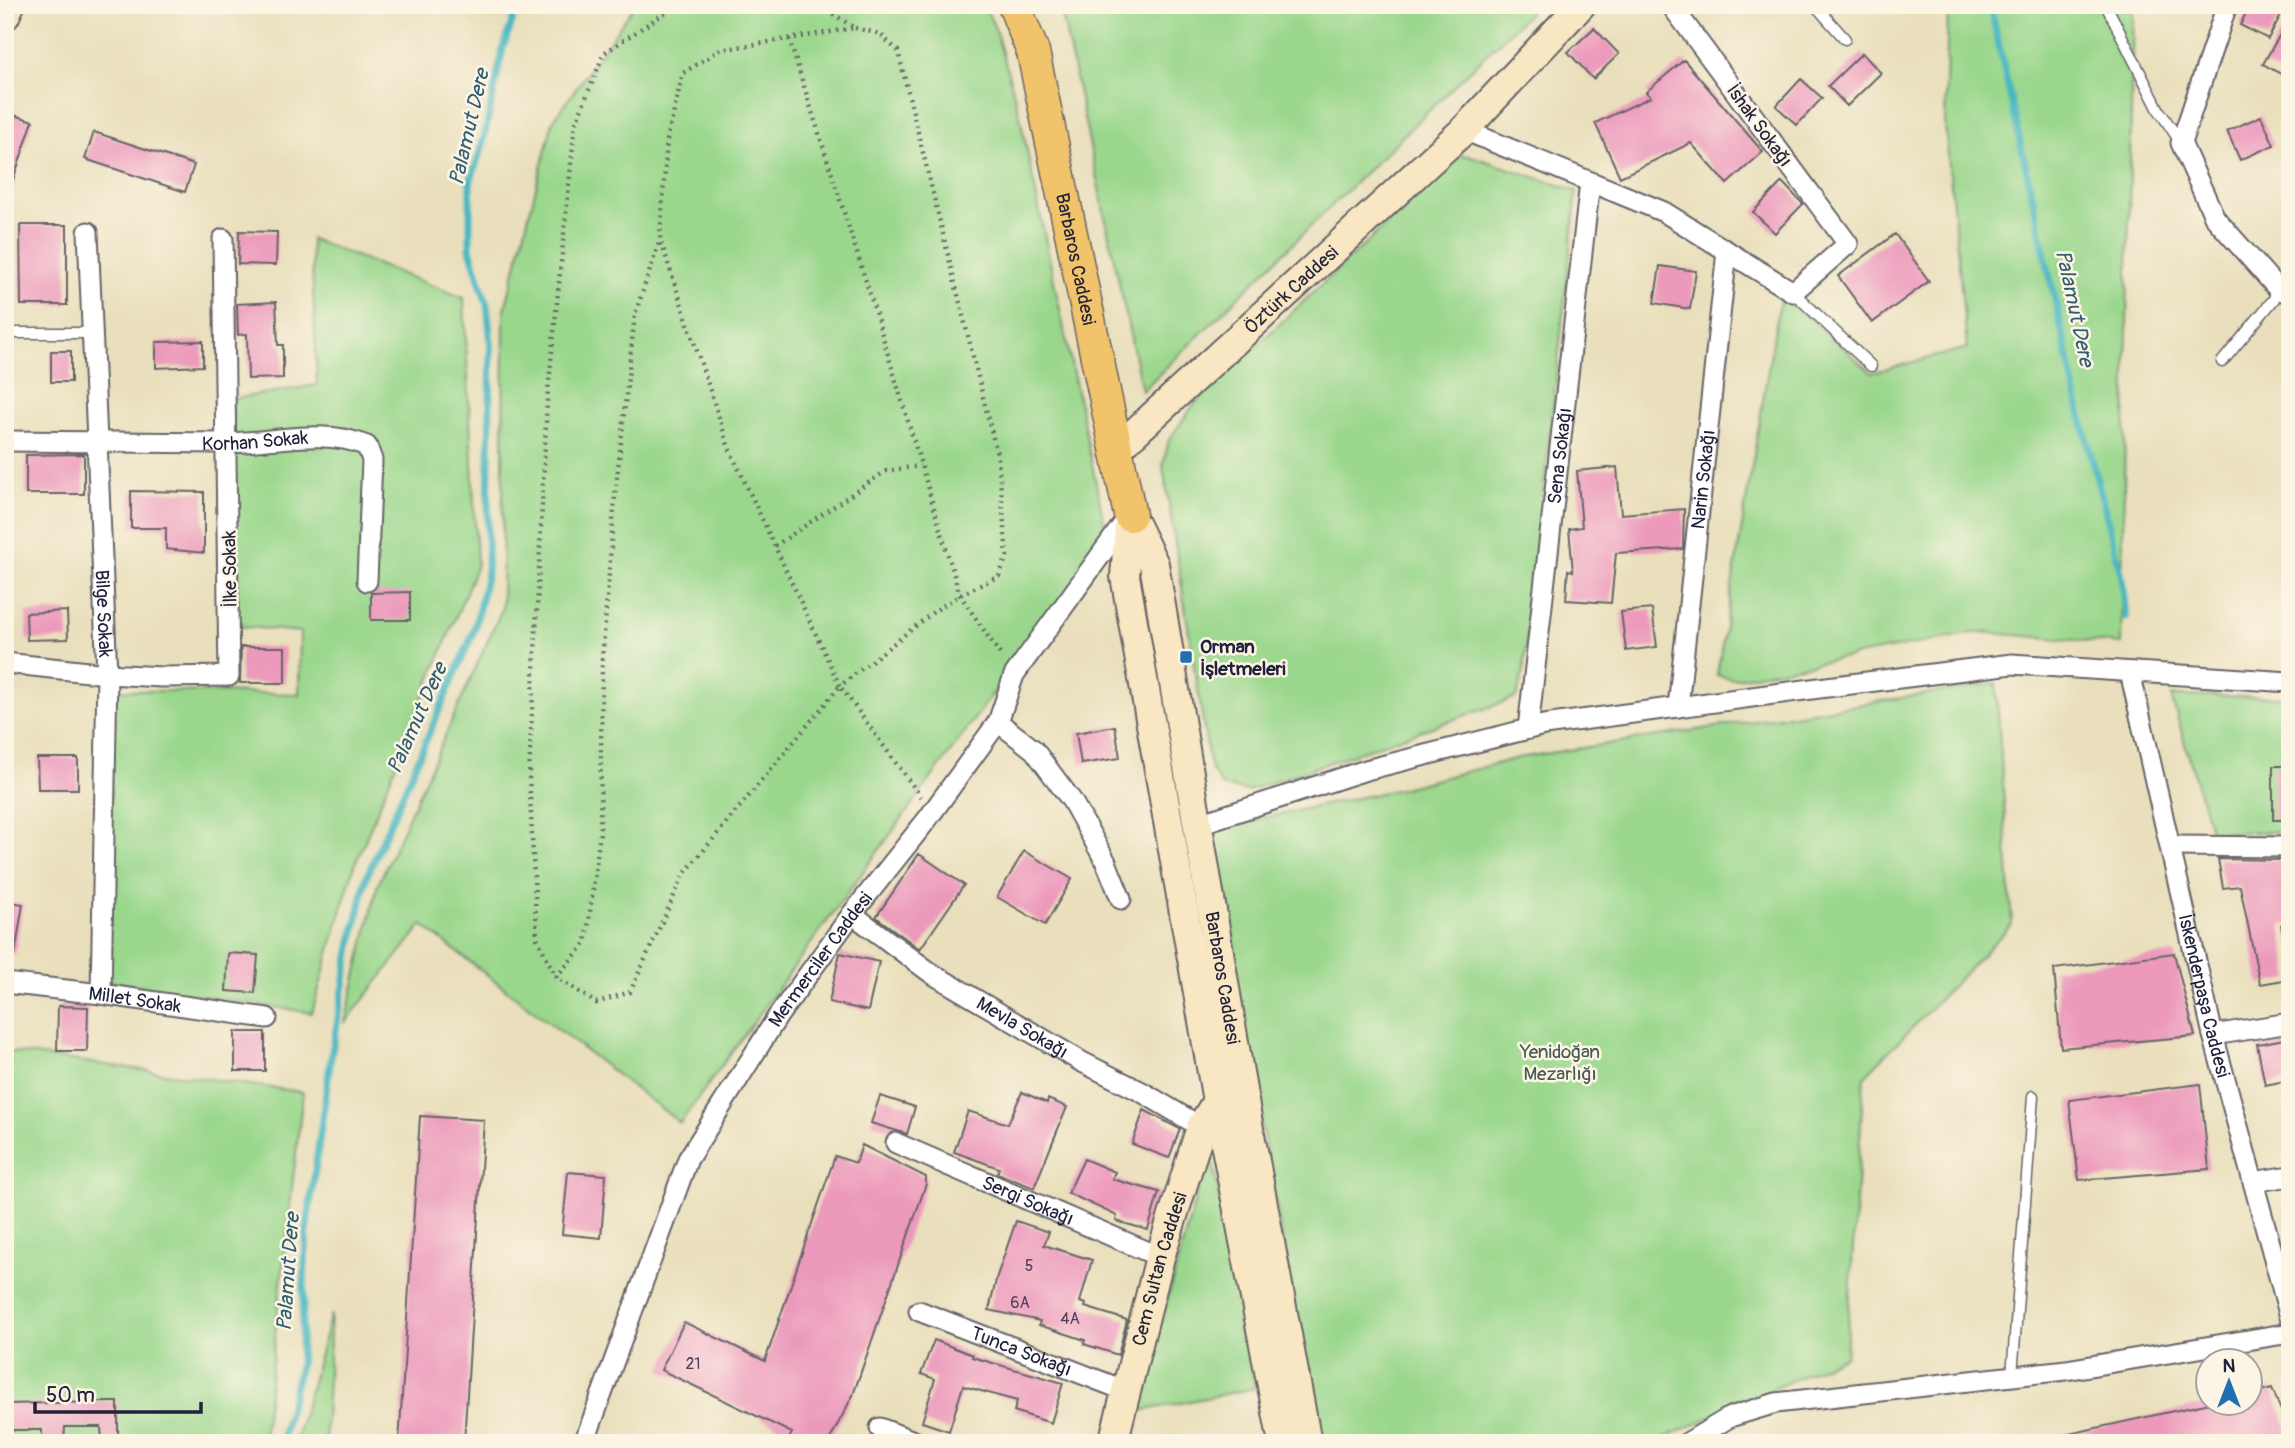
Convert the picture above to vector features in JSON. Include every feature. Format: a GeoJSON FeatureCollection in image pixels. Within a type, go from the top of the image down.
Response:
{"type":"FeatureCollection","features":[{"type":"Feature","properties":{"kind":"main road"},"geometry":{"type":"LineString","coordinates":[[5,16],[10,5]]}},
{"type":"Feature","properties":{"kind":"main road","name":"Barbaros Caddesi"},"geometry":{"type":"LineString","coordinates":[[1014,5],[1033,52],[1130,515],[1154,564],[1199,824],[1230,1099],[1283,1443]]}},
{"type":"Feature","properties":{"kind":"main road","name":"Öztürk Caddesi"},"geometry":{"type":"LineString","coordinates":[[1117,449],[1464,130],[1581,5]]}},
{"type":"Feature","properties":{"kind":"main road","name":"Barbaros Caddesi"},"geometry":{"type":"LineString","coordinates":[[1130,515],[1125,576],[1170,823],[1307,1443]]}},
{"type":"Feature","properties":{"kind":"main road"},"geometry":{"type":"LineString","coordinates":[[1170,823],[1199,824]]}},
{"type":"Feature","properties":{"kind":"main road","name":"Cem Sultan Caddesi"},"geometry":{"type":"LineString","coordinates":[[1113,1443],[1160,1257],[1201,1127],[1230,1099]]}},
{"type":"Feature","properties":{"kind":"street","name":"İshak Sokağı"},"geometry":{"type":"LineString","coordinates":[[1671,5],[1848,244],[1793,292]]}},
{"type":"Feature","properties":{"kind":"street"},"geometry":{"type":"LineString","coordinates":[[2227,5],[2182,143],[2215,218],[2283,291]]}},
{"type":"Feature","properties":{"kind":"street"},"geometry":{"type":"LineString","coordinates":[[1464,130],[1664,212],[1793,292]]}},
{"type":"Feature","properties":{"kind":"street","name":"Sena Sokağı"},"geometry":{"type":"LineString","coordinates":[[1528,729],[1590,182]]}},
{"type":"Feature","properties":{"kind":"street","name":"Bilge Sokak"},"geometry":{"type":"LineString","coordinates":[[88,232],[107,674],[101,994]]}},
{"type":"Feature","properties":{"kind":"street","name":"İlke Sokak"},"geometry":{"type":"LineString","coordinates":[[5,663],[107,674],[229,676],[228,443],[223,239]]}},
{"type":"Feature","properties":{"kind":"street","name":"Narin Sokağı"},"geometry":{"type":"LineString","coordinates":[[1678,707],[1727,251]]}},
{"type":"Feature","properties":{"kind":"street","name":"Korhan Sokak"},"geometry":{"type":"LineString","coordinates":[[5,441],[228,443],[318,437],[353,440],[367,446],[372,460],[367,581]]}},
{"type":"Feature","properties":{"kind":"street","name":"Mermerciler Caddesi"},"geometry":{"type":"LineString","coordinates":[[584,1443],[688,1159],[778,1016],[998,722],[1014,675],[1130,515]]}},
{"type":"Feature","properties":{"kind":"street"},"geometry":{"type":"LineString","coordinates":[[1199,824],[1366,770],[1528,729],[1678,707],[2012,664],[2290,681]]}},
{"type":"Feature","properties":{"kind":"street","name":"İskenderpaşa Caddesi"},"geometry":{"type":"LineString","coordinates":[[2130,672],[2213,1035],[2290,1317]]}},
{"type":"Feature","properties":{"kind":"street"},"geometry":{"type":"LineString","coordinates":[[998,722],[1034,750],[1072,802],[1106,862],[1121,899]]}},
{"type":"Feature","properties":{"kind":"street"},"geometry":{"type":"LineString","coordinates":[[2171,846],[2290,847]]}},
{"type":"Feature","properties":{"kind":"street","name":"Mevla Sokağı"},"geometry":{"type":"LineString","coordinates":[[852,914],[931,972],[1082,1062],[1142,1092],[1201,1127]]}},
{"type":"Feature","properties":{"kind":"street","name":"Millet Sokak"},"geometry":{"type":"LineString","coordinates":[[5,983],[267,1018]]}},
{"type":"Feature","properties":{"kind":"street"},"geometry":{"type":"LineString","coordinates":[[2213,1035],[2290,1023]]}},
{"type":"Feature","properties":{"kind":"street","name":"Sergi Sokağı"},"geometry":{"type":"LineString","coordinates":[[896,1143],[1160,1257]]}},
{"type":"Feature","properties":{"kind":"street"},"geometry":{"type":"LineString","coordinates":[[2253,1182],[2290,1176]]}},
{"type":"Feature","properties":{"kind":"street","name":"Tunca Sokağı"},"geometry":{"type":"LineString","coordinates":[[919,1311],[1126,1391]]}},
{"type":"Feature","properties":{"kind":"street"},"geometry":{"type":"LineString","coordinates":[[1687,1443],[1730,1417],[1776,1403],[2066,1370],[2290,1333]]}},
{"type":"Feature","properties":{"kind":"street"},"geometry":{"type":"LineString","coordinates":[[880,1427],[919,1443]]}},
{"type":"Feature","properties":{"kind":"lane"},"geometry":{"type":"LineString","coordinates":[[1815,5],[1845,39]]}},
{"type":"Feature","properties":{"kind":"lane"},"geometry":{"type":"LineString","coordinates":[[2106,5],[2160,110],[2182,143]]}},
{"type":"Feature","properties":{"kind":"lane"},"geometry":{"type":"LineString","coordinates":[[2222,362],[2283,291]]}},
{"type":"Feature","properties":{"kind":"lane"},"geometry":{"type":"LineString","coordinates":[[1793,292],[1871,366]]}},
{"type":"Feature","properties":{"kind":"lane"},"geometry":{"type":"LineString","coordinates":[[5,333],[93,333]]}},
{"type":"Feature","properties":{"kind":"lane"},"geometry":{"type":"LineString","coordinates":[[2012,1376],[2034,1096]]}},
{"type":"Feature","properties":{"kind":"path"},"geometry":{"type":"LineString","coordinates":[[677,5],[604,53],[575,125],[547,401],[529,775],[537,937],[556,977],[596,1003],[630,992],[684,874],[840,686],[936,610],[999,576],[1007,556],[998,458],[898,51],[880,34],[855,28],[822,7],[814,5]]}},
{"type":"Feature","properties":{"kind":"path"},"geometry":{"type":"LineString","coordinates":[[556,977],[586,943],[600,833],[602,661],[615,496],[635,314],[660,239],[667,140],[683,73],[720,50],[855,28]]}},
{"type":"Feature","properties":{"kind":"path"},"geometry":{"type":"LineString","coordinates":[[789,39],[869,291],[960,595],[1014,675]]}},
{"type":"Feature","properties":{"kind":"path"},"geometry":{"type":"LineString","coordinates":[[660,239],[729,448],[840,686],[932,811]]}},
{"type":"Feature","properties":{"kind":"path"},"geometry":{"type":"LineString","coordinates":[[775,546],[886,471],[920,466]]}},
{"type":"Feature","properties":{"kind":"green space"},"geometry":{"type":"Polygon","coordinates":[[[635,5],[984,5],[995,28],[1019,112],[1107,537],[680,1123],[422,925],[345,1023],[377,887],[502,609],[504,313],[553,121],[635,5]]]}},
{"type":"Feature","properties":{"kind":"green space"},"geometry":{"type":"Polygon","coordinates":[[[1060,5],[1537,5],[1142,391],[1060,5]]]}},
{"type":"Feature","properties":{"kind":"green space"},"geometry":{"type":"Polygon","coordinates":[[[1948,5],[2133,5],[2121,644],[1978,632],[1733,679],[1717,675],[1781,293],[1872,373],[1967,348],[1945,125],[1948,5]]]}},
{"type":"Feature","properties":{"kind":"green space"},"geometry":{"type":"Polygon","coordinates":[[[1460,155],[1471,156],[1577,191],[1523,674],[1516,698],[1247,791],[1222,786],[1210,767],[1163,466],[1169,440],[1195,403],[1460,155]]]}},
{"type":"Feature","properties":{"kind":"green space"},"geometry":{"type":"Polygon","coordinates":[[[311,239],[464,298],[477,565],[353,870],[312,1013],[107,981],[113,690],[299,694],[300,632],[238,626],[232,399],[317,385],[311,239]]]}},
{"type":"Feature","properties":{"kind":"green space","name":"Yenidoğan Mezarlığı"},"geometry":{"type":"Polygon","coordinates":[[[1996,683],[2012,924],[1864,1077],[1846,1356],[1653,1443],[1320,1443],[1207,830],[1399,789],[1518,758],[1996,683]]]}},
{"type":"Feature","properties":{"kind":"green space"},"geometry":{"type":"Polygon","coordinates":[[[2171,696],[2290,697],[2290,832],[2211,832],[2171,696]]]}},
{"type":"Feature","properties":{"kind":"green space"},"geometry":{"type":"Polygon","coordinates":[[[5,1051],[303,1092],[263,1443],[5,1443],[5,1051]]]}},
{"type":"Feature","properties":{"kind":"green space"},"geometry":{"type":"Polygon","coordinates":[[[1210,1146],[1255,1388],[1136,1412],[1210,1146]]]}},
{"type":"Feature","properties":{"kind":"green space"},"geometry":{"type":"Polygon","coordinates":[[[331,1314],[325,1443],[295,1443],[331,1314]]]}},
{"type":"Feature","properties":{"kind":"building"},"geometry":{"type":"Polygon","coordinates":[[[2250,5],[2286,5],[2268,39],[2240,25],[2250,5]]]}},
{"type":"Feature","properties":{"kind":"building"},"geometry":{"type":"Polygon","coordinates":[[[2290,17],[2290,79],[2263,64],[2290,17]]]}},
{"type":"Feature","properties":{"kind":"building"},"geometry":{"type":"Polygon","coordinates":[[[1594,28],[1619,54],[1593,79],[1568,52],[1594,28]]]}},
{"type":"Feature","properties":{"kind":"building"},"geometry":{"type":"Polygon","coordinates":[[[1862,53],[1881,73],[1847,106],[1828,86],[1862,53]]]}},
{"type":"Feature","properties":{"kind":"building"},"geometry":{"type":"Polygon","coordinates":[[[1684,60],[1763,152],[1727,184],[1691,143],[1620,177],[1595,123],[1651,97],[1646,92],[1684,60]]]}},
{"type":"Feature","properties":{"kind":"building"},"geometry":{"type":"Polygon","coordinates":[[[1801,79],[1822,98],[1797,125],[1776,106],[1801,79]]]}},
{"type":"Feature","properties":{"kind":"building"},"geometry":{"type":"Polygon","coordinates":[[[5,112],[33,121],[8,195],[5,194],[5,112]]]}},
{"type":"Feature","properties":{"kind":"building"},"geometry":{"type":"Polygon","coordinates":[[[2261,116],[2274,145],[2240,160],[2227,131],[2261,116]]]}},
{"type":"Feature","properties":{"kind":"building"},"geometry":{"type":"Polygon","coordinates":[[[94,132],[194,165],[185,192],[85,159],[94,132]]]}},
{"type":"Feature","properties":{"kind":"building"},"geometry":{"type":"Polygon","coordinates":[[[1782,182],[1803,204],[1775,233],[1753,212],[1782,182]]]}},
{"type":"Feature","properties":{"kind":"building"},"geometry":{"type":"Polygon","coordinates":[[[20,225],[67,225],[67,305],[21,305],[20,225]]]}},
{"type":"Feature","properties":{"kind":"building"},"geometry":{"type":"Polygon","coordinates":[[[239,231],[277,232],[276,265],[238,264],[239,231]]]}},
{"type":"Feature","properties":{"kind":"building"},"geometry":{"type":"Polygon","coordinates":[[[1895,234],[1929,281],[1872,323],[1838,276],[1895,234]]]}},
{"type":"Feature","properties":{"kind":"building"},"geometry":{"type":"Polygon","coordinates":[[[1660,266],[1696,271],[1690,309],[1654,303],[1660,266]]]}},
{"type":"Feature","properties":{"kind":"building"},"geometry":{"type":"Polygon","coordinates":[[[276,302],[278,345],[283,345],[283,378],[248,379],[247,334],[238,335],[237,304],[276,302]]]}},
{"type":"Feature","properties":{"kind":"building"},"geometry":{"type":"Polygon","coordinates":[[[203,341],[203,366],[156,368],[156,342],[203,341]]]}},
{"type":"Feature","properties":{"kind":"building"},"geometry":{"type":"Polygon","coordinates":[[[51,351],[71,351],[71,382],[51,382],[51,351]]]}},
{"type":"Feature","properties":{"kind":"building"},"geometry":{"type":"Polygon","coordinates":[[[84,454],[84,494],[26,494],[26,455],[84,454]]]}},
{"type":"Feature","properties":{"kind":"building"},"geometry":{"type":"Polygon","coordinates":[[[1617,467],[1621,514],[1684,509],[1683,549],[1616,553],[1611,603],[1566,600],[1568,570],[1573,571],[1569,529],[1582,527],[1577,471],[1617,467]]]}},
{"type":"Feature","properties":{"kind":"building"},"geometry":{"type":"Polygon","coordinates":[[[131,491],[204,492],[204,553],[166,549],[166,528],[131,528],[131,491]]]}},
{"type":"Feature","properties":{"kind":"building"},"geometry":{"type":"Polygon","coordinates":[[[410,592],[410,620],[371,620],[371,593],[410,592]]]}},
{"type":"Feature","properties":{"kind":"building"},"geometry":{"type":"Polygon","coordinates":[[[1652,609],[1657,647],[1626,651],[1621,612],[1652,609]]]}},
{"type":"Feature","properties":{"kind":"building"},"geometry":{"type":"Polygon","coordinates":[[[67,611],[68,639],[27,640],[26,613],[67,611]]]}},
{"type":"Feature","properties":{"kind":"building"},"geometry":{"type":"Polygon","coordinates":[[[241,647],[285,647],[285,683],[240,683],[241,647]]]}},
{"type":"Feature","properties":{"kind":"building"},"geometry":{"type":"Polygon","coordinates":[[[1115,726],[1120,758],[1081,764],[1076,733],[1115,726]]]}},
{"type":"Feature","properties":{"kind":"building"},"geometry":{"type":"Polygon","coordinates":[[[37,758],[78,758],[78,789],[38,789],[37,758]]]}},
{"type":"Feature","properties":{"kind":"building"},"geometry":{"type":"Polygon","coordinates":[[[2273,766],[2290,766],[2290,820],[2273,820],[2273,766]]]}},
{"type":"Feature","properties":{"kind":"building"},"geometry":{"type":"Polygon","coordinates":[[[1024,851],[1072,879],[1045,925],[997,897],[1024,851]]]}},
{"type":"Feature","properties":{"kind":"building"},"geometry":{"type":"Polygon","coordinates":[[[919,854],[964,885],[920,949],[876,917],[919,854]]]}},
{"type":"Feature","properties":{"kind":"building"},"geometry":{"type":"Polygon","coordinates":[[[2218,859],[2290,860],[2290,924],[2281,925],[2290,979],[2260,984],[2240,886],[2223,888],[2218,859]]]}},
{"type":"Feature","properties":{"kind":"building"},"geometry":{"type":"Polygon","coordinates":[[[5,901],[23,904],[15,954],[5,953],[5,901]]]}},
{"type":"Feature","properties":{"kind":"building"},"geometry":{"type":"Polygon","coordinates":[[[228,953],[258,955],[255,993],[226,991],[228,953]]]}},
{"type":"Feature","properties":{"kind":"building"},"geometry":{"type":"Polygon","coordinates":[[[840,953],[879,962],[868,1011],[829,1002],[840,953]]]}},
{"type":"Feature","properties":{"kind":"building"},"geometry":{"type":"Polygon","coordinates":[[[2174,953],[2195,1036],[2061,1048],[2054,969],[2174,953]]]}},
{"type":"Feature","properties":{"kind":"building"},"geometry":{"type":"Polygon","coordinates":[[[58,1006],[88,1007],[87,1051],[57,1051],[58,1006]]]}},
{"type":"Feature","properties":{"kind":"building"},"geometry":{"type":"Polygon","coordinates":[[[235,1032],[265,1032],[265,1071],[235,1071],[235,1032]]]}},
{"type":"Feature","properties":{"kind":"building"},"geometry":{"type":"Polygon","coordinates":[[[2290,1038],[2290,1080],[2265,1085],[2257,1044],[2290,1038]]]}},
{"type":"Feature","properties":{"kind":"building"},"geometry":{"type":"Polygon","coordinates":[[[2200,1084],[2209,1169],[2079,1180],[2069,1100],[2200,1084]]]}},
{"type":"Feature","properties":{"kind":"building"},"geometry":{"type":"Polygon","coordinates":[[[1022,1092],[1047,1103],[1048,1099],[1067,1107],[1034,1188],[997,1173],[999,1168],[954,1152],[968,1111],[1008,1124],[1022,1092]]]}},
{"type":"Feature","properties":{"kind":"building"},"geometry":{"type":"Polygon","coordinates":[[[880,1096],[915,1107],[907,1134],[871,1123],[880,1096]]]}},
{"type":"Feature","properties":{"kind":"building"},"geometry":{"type":"Polygon","coordinates":[[[1144,1110],[1180,1129],[1169,1158],[1132,1144],[1144,1110]]]}},
{"type":"Feature","properties":{"kind":"building"},"geometry":{"type":"Polygon","coordinates":[[[420,1116],[484,1120],[464,1443],[399,1443],[420,1116]]]}},
{"type":"Feature","properties":{"kind":"building"},"geometry":{"type":"Polygon","coordinates":[[[862,1145],[926,1177],[926,1184],[853,1395],[828,1443],[787,1443],[792,1433],[661,1370],[684,1322],[765,1361],[835,1156],[856,1163],[862,1145]]]}},
{"type":"Feature","properties":{"kind":"building"},"geometry":{"type":"Polygon","coordinates":[[[1084,1159],[1115,1172],[1112,1179],[1159,1192],[1148,1230],[1116,1221],[1117,1216],[1068,1193],[1084,1159]]]}},
{"type":"Feature","properties":{"kind":"building"},"geometry":{"type":"Polygon","coordinates":[[[568,1172],[606,1175],[601,1238],[562,1234],[568,1172]]]}},
{"type":"Feature","properties":{"kind":"building"},"geometry":{"type":"Polygon","coordinates":[[[1016,1221],[1049,1232],[1044,1245],[1092,1260],[1080,1302],[1086,1304],[1085,1307],[1127,1320],[1118,1355],[1084,1344],[1085,1340],[1039,1325],[1040,1321],[989,1310],[997,1276],[1016,1221]]]}},
{"type":"Feature","properties":{"kind":"building"},"geometry":{"type":"Polygon","coordinates":[[[934,1340],[973,1355],[972,1357],[1063,1383],[1051,1423],[1014,1411],[1017,1401],[963,1386],[949,1431],[922,1422],[935,1379],[921,1374],[934,1340]]]}},
{"type":"Feature","properties":{"kind":"building"},"geometry":{"type":"Polygon","coordinates":[[[2272,1388],[2290,1433],[2290,1443],[2064,1443],[2064,1435],[2194,1407],[2194,1416],[2264,1416],[2264,1390],[2272,1388]]]}},
{"type":"Feature","properties":{"kind":"building"},"geometry":{"type":"Polygon","coordinates":[[[118,1402],[118,1443],[102,1443],[101,1427],[65,1427],[64,1443],[42,1443],[42,1430],[5,1430],[5,1404],[118,1402]]]}},
{"type":"Feature","properties":{"kind":"waterway","name":"Palamut Dere"},"geometry":{"type":"LineString","coordinates":[[281,1443],[300,1365],[307,1226],[331,1057],[366,878],[474,631],[487,573],[491,344],[487,305],[470,249],[470,182],[482,147],[503,48],[518,5]]}},
{"type":"Feature","properties":{"kind":"waterway","name":"Palamut Dere"},"geometry":{"type":"LineString","coordinates":[[1990,5],[2078,404],[2122,577],[2126,618]]}},
{"type":"Feature","properties":{"kind":"place","name":"Orman İşletmeleri"},"geometry":{"type":"Point","coordinates":[1186,657]}}]}
